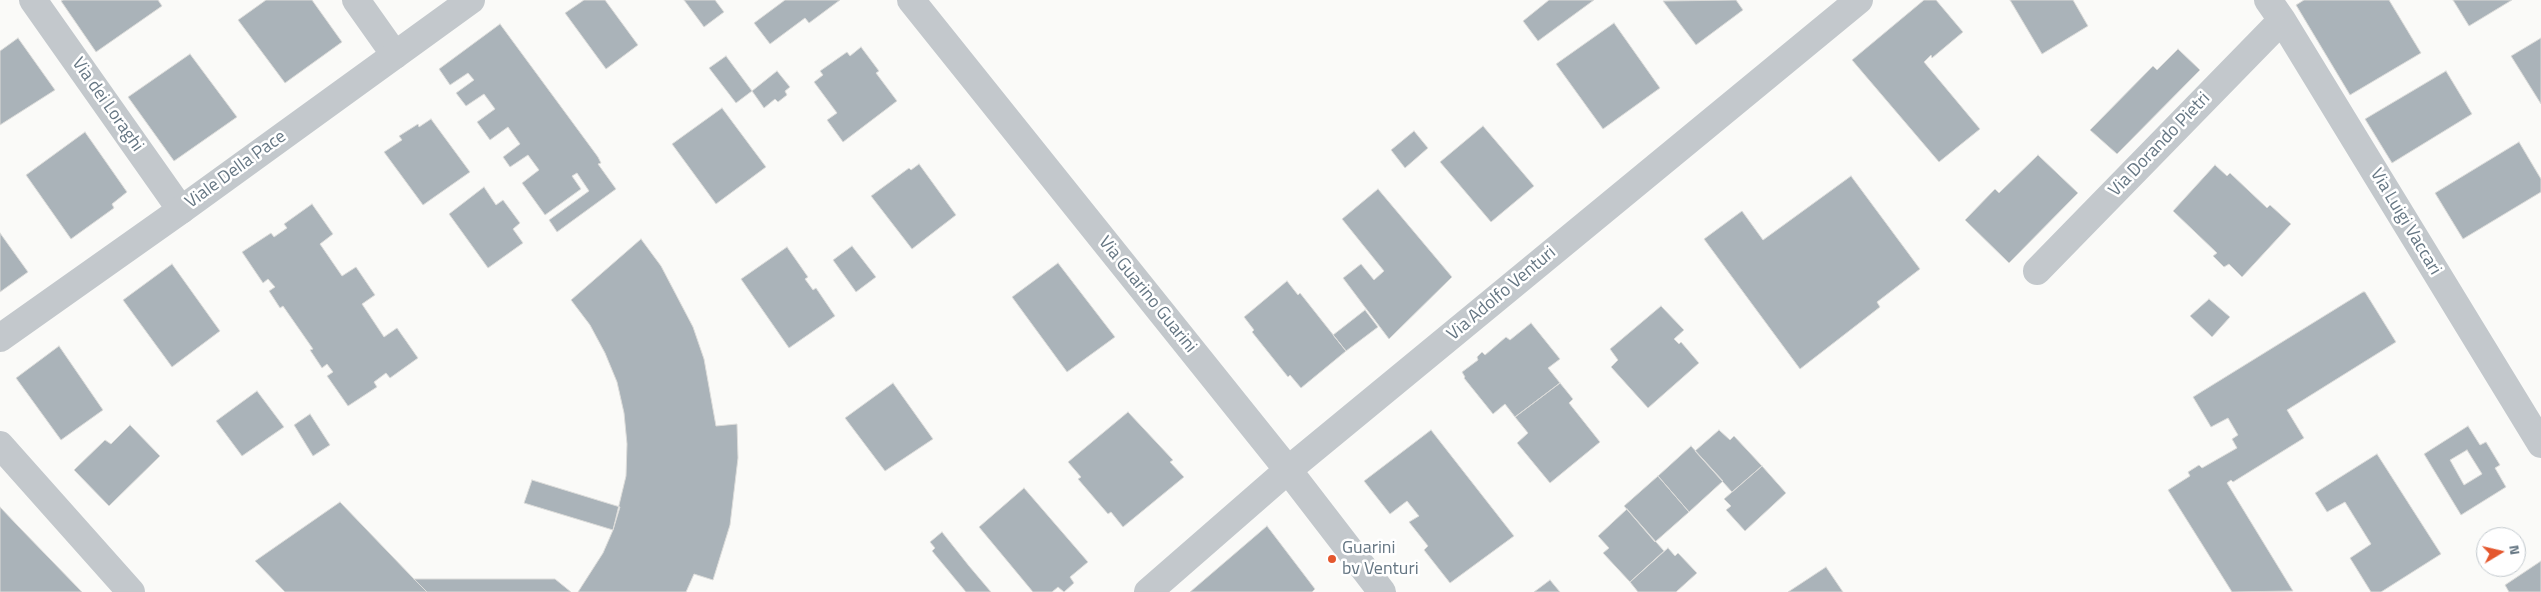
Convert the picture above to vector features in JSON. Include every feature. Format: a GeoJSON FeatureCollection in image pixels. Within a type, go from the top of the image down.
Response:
{"type":"FeatureCollection","features":[{"type":"Feature","properties":{"kind":"street","name":"Via dei Loraghi"},"geometry":{"type":"LineString","coordinates":[[33,0],[181,210]]}},
{"type":"Feature","properties":{"kind":"street"},"geometry":{"type":"LineString","coordinates":[[356,0],[395,55]]}},
{"type":"Feature","properties":{"kind":"street","name":"Viale Della Pace"},"geometry":{"type":"LineString","coordinates":[[0,338],[181,210],[471,0]]}},
{"type":"Feature","properties":{"kind":"street","name":"Via Guarino Guarini"},"geometry":{"type":"LineString","coordinates":[[911,0],[1288,470],[1382,592]]}},
{"type":"Feature","properties":{"kind":"street","name":"Via Adolfo Venturi"},"geometry":{"type":"LineString","coordinates":[[1148,592],[1288,470],[1859,0]]}},
{"type":"Feature","properties":{"kind":"street","name":"Via Dorando Pietri"},"geometry":{"type":"LineString","coordinates":[[2037,271],[2275,10]]}},
{"type":"Feature","properties":{"kind":"street","name":"Via Luigi Vaccari"},"geometry":{"type":"LineString","coordinates":[[2275,10],[2541,444]]}},
{"type":"Feature","properties":{"kind":"street"},"geometry":{"type":"LineString","coordinates":[[0,445],[131,592]]}},
{"type":"Feature","properties":{"kind":"building"},"geometry":{"type":"Polygon","coordinates":[[[158,0],[162,6],[96,52],[61,1],[158,0]]]}},
{"type":"Feature","properties":{"kind":"building"},"geometry":{"type":"Polygon","coordinates":[[[266,0],[312,0],[342,42],[285,83],[238,20],[266,0]]]}},
{"type":"Feature","properties":{"kind":"building"},"geometry":{"type":"Polygon","coordinates":[[[584,0],[605,0],[638,45],[606,69],[565,13],[584,0]]]}},
{"type":"Feature","properties":{"kind":"building"},"geometry":{"type":"Polygon","coordinates":[[[684,0],[715,0],[724,12],[704,27],[684,0]]]}},
{"type":"Feature","properties":{"kind":"building"},"geometry":{"type":"Polygon","coordinates":[[[785,0],[840,0],[809,23],[805,18],[770,44],[754,23],[785,0]]]}},
{"type":"Feature","properties":{"kind":"building"},"geometry":{"type":"Polygon","coordinates":[[[1549,0],[1594,0],[1538,41],[1523,21],[1549,0]]]}},
{"type":"Feature","properties":{"kind":"building"},"geometry":{"type":"Polygon","coordinates":[[[1736,0],[1743,10],[1696,45],[1663,1],[1736,0]]]}},
{"type":"Feature","properties":{"kind":"building"},"geometry":{"type":"Polygon","coordinates":[[[1924,0],[1936,0],[1963,32],[1932,58],[1931,55],[1924,62],[1980,129],[1939,162],[1852,60],[1924,0]]]}},
{"type":"Feature","properties":{"kind":"building"},"geometry":{"type":"Polygon","coordinates":[[[2010,0],[2073,0],[2088,26],[2042,54],[2010,0]]]}},
{"type":"Feature","properties":{"kind":"building"},"geometry":{"type":"Polygon","coordinates":[[[2304,0],[2389,0],[2421,53],[2350,95],[2296,5],[2304,0]]]}},
{"type":"Feature","properties":{"kind":"building"},"geometry":{"type":"Polygon","coordinates":[[[2453,0],[2512,0],[2469,26],[2453,0]]]}},
{"type":"Feature","properties":{"kind":"building"},"geometry":{"type":"Polygon","coordinates":[[[1614,23],[1660,88],[1603,129],[1556,64],[1614,23]]]}},
{"type":"Feature","properties":{"kind":"building"},"geometry":{"type":"Polygon","coordinates":[[[500,24],[598,157],[601,163],[598,164],[616,189],[557,232],[549,220],[589,191],[577,173],[572,176],[581,189],[545,215],[522,183],[539,170],[528,155],[510,167],[503,157],[520,144],[508,127],[490,140],[477,122],[495,109],[484,94],[466,106],[456,93],[474,80],[468,73],[450,85],[439,69],[500,24]]]}},
{"type":"Feature","properties":{"kind":"building"},"geometry":{"type":"Polygon","coordinates":[[[18,38],[55,90],[0,125],[0,51],[18,38]]]}},
{"type":"Feature","properties":{"kind":"building"},"geometry":{"type":"Polygon","coordinates":[[[2541,38],[2541,104],[2511,56],[2541,38]]]}},
{"type":"Feature","properties":{"kind":"building"},"geometry":{"type":"Polygon","coordinates":[[[861,47],[879,71],[876,73],[897,101],[843,142],[827,120],[837,113],[814,82],[823,75],[820,71],[847,52],[850,56],[861,47]]]}},
{"type":"Feature","properties":{"kind":"building"},"geometry":{"type":"Polygon","coordinates":[[[2178,49],[2200,70],[2117,154],[2090,130],[2153,66],[2157,70],[2178,49]]]}},
{"type":"Feature","properties":{"kind":"building"},"geometry":{"type":"Polygon","coordinates":[[[190,54],[237,117],[174,161],[128,97],[190,54]]]}},
{"type":"Feature","properties":{"kind":"building"},"geometry":{"type":"Polygon","coordinates":[[[726,56],[752,91],[736,103],[709,68],[726,56]]]}},
{"type":"Feature","properties":{"kind":"building"},"geometry":{"type":"Polygon","coordinates":[[[777,71],[790,87],[785,91],[787,95],[778,102],[775,99],[764,108],[752,91],[777,71]]]}},
{"type":"Feature","properties":{"kind":"building"},"geometry":{"type":"Polygon","coordinates":[[[2446,71],[2472,114],[2392,163],[2365,119],[2446,71]]]}},
{"type":"Feature","properties":{"kind":"building"},"geometry":{"type":"Polygon","coordinates":[[[722,108],[766,167],[716,204],[672,144],[722,108]]]}},
{"type":"Feature","properties":{"kind":"building"},"geometry":{"type":"Polygon","coordinates":[[[431,119],[470,172],[423,205],[384,152],[402,140],[399,136],[418,124],[419,127],[431,119]]]}},
{"type":"Feature","properties":{"kind":"building"},"geometry":{"type":"Polygon","coordinates":[[[1483,126],[1534,186],[1491,222],[1440,162],[1483,126]]]}},
{"type":"Feature","properties":{"kind":"building"},"geometry":{"type":"Polygon","coordinates":[[[1414,131],[1428,148],[1405,168],[1391,150],[1414,131]]]}},
{"type":"Feature","properties":{"kind":"building"},"geometry":{"type":"Polygon","coordinates":[[[85,132],[127,192],[112,204],[114,208],[71,239],[26,175],[85,132]]]}},
{"type":"Feature","properties":{"kind":"building"},"geometry":{"type":"Polygon","coordinates":[[[2519,142],[2541,179],[2541,192],[2463,239],[2435,193],[2519,142]]]}},
{"type":"Feature","properties":{"kind":"building"},"geometry":{"type":"Polygon","coordinates":[[[2038,155],[2078,193],[2009,263],[1965,220],[1995,189],[1999,193],[2038,155]]]}},
{"type":"Feature","properties":{"kind":"building"},"geometry":{"type":"Polygon","coordinates":[[[919,164],[956,215],[912,249],[871,196],[909,168],[911,170],[919,164]]]}},
{"type":"Feature","properties":{"kind":"building"},"geometry":{"type":"Polygon","coordinates":[[[2215,165],[2227,176],[2230,173],[2267,208],[2270,205],[2291,224],[2242,277],[2229,264],[2224,267],[2213,256],[2217,253],[2173,211],[2215,165]]]}},
{"type":"Feature","properties":{"kind":"building"},"geometry":{"type":"Polygon","coordinates":[[[1851,176],[1920,269],[1877,302],[1880,307],[1800,369],[1704,239],[1742,211],[1763,240],[1851,176]]]}},
{"type":"Feature","properties":{"kind":"building"},"geometry":{"type":"Polygon","coordinates":[[[484,187],[496,205],[503,200],[520,223],[513,229],[523,243],[488,268],[449,214],[484,187]]]}},
{"type":"Feature","properties":{"kind":"building"},"geometry":{"type":"Polygon","coordinates":[[[1378,189],[1452,277],[1389,339],[1343,278],[1361,264],[1374,280],[1384,271],[1342,219],[1378,189]]]}},
{"type":"Feature","properties":{"kind":"building"},"geometry":{"type":"Polygon","coordinates":[[[312,204],[333,234],[320,244],[342,276],[356,267],[375,295],[362,304],[384,337],[397,328],[418,358],[390,378],[386,373],[374,382],[377,387],[348,406],[327,376],[333,372],[327,364],[322,368],[310,350],[313,349],[283,306],[280,308],[269,291],[275,287],[268,279],[263,283],[242,252],[271,233],[274,237],[287,228],[284,224],[312,204]]]}},
{"type":"Feature","properties":{"kind":"building"},"geometry":{"type":"Polygon","coordinates":[[[0,233],[28,272],[0,292],[0,233]]]}},
{"type":"Feature","properties":{"kind":"building"},"geometry":{"type":"Polygon","coordinates":[[[641,239],[661,266],[693,327],[704,359],[716,426],[737,424],[738,458],[730,525],[713,580],[694,574],[686,592],[578,592],[603,553],[613,530],[626,476],[627,444],[624,413],[617,382],[605,353],[590,325],[571,300],[641,239]]]}},
{"type":"Feature","properties":{"kind":"building"},"geometry":{"type":"Polygon","coordinates":[[[852,246],[876,277],[856,292],[833,260],[852,246]]]}},
{"type":"Feature","properties":{"kind":"building"},"geometry":{"type":"Polygon","coordinates":[[[787,247],[808,277],[805,279],[813,290],[816,288],[835,316],[789,348],[741,279],[787,247]]]}},
{"type":"Feature","properties":{"kind":"building"},"geometry":{"type":"Polygon","coordinates":[[[1058,263],[1115,337],[1067,372],[1012,297],[1058,263]]]}},
{"type":"Feature","properties":{"kind":"building"},"geometry":{"type":"Polygon","coordinates":[[[172,264],[220,331],[172,367],[123,300],[172,264]]]}},
{"type":"Feature","properties":{"kind":"building"},"geometry":{"type":"Polygon","coordinates":[[[1287,281],[1298,295],[1300,293],[1346,351],[1301,388],[1290,375],[1288,377],[1252,332],[1254,330],[1244,317],[1287,281]]]}},
{"type":"Feature","properties":{"kind":"building"},"geometry":{"type":"Polygon","coordinates":[[[2365,292],[2396,342],[2287,410],[2304,438],[2233,482],[2231,480],[2227,483],[2293,591],[2232,592],[2168,490],[2190,476],[2188,472],[2199,465],[2202,468],[2237,448],[2232,439],[2238,435],[2228,418],[2211,427],[2193,397],[2365,292]]]}},
{"type":"Feature","properties":{"kind":"building"},"geometry":{"type":"Polygon","coordinates":[[[2209,299],[2230,317],[2212,337],[2190,316],[2209,299]]]}},
{"type":"Feature","properties":{"kind":"building"},"geometry":{"type":"Polygon","coordinates":[[[1661,306],[1684,330],[1674,339],[1679,344],[1681,342],[1699,363],[1648,408],[1611,367],[1618,360],[1610,349],[1661,306]]]}},
{"type":"Feature","properties":{"kind":"building"},"geometry":{"type":"Polygon","coordinates":[[[1365,310],[1378,327],[1346,351],[1333,335],[1365,310]]]}},
{"type":"Feature","properties":{"kind":"building"},"geometry":{"type":"Polygon","coordinates":[[[1531,323],[1560,359],[1548,368],[1560,383],[1515,417],[1505,404],[1493,414],[1464,378],[1462,372],[1478,360],[1477,357],[1482,352],[1485,355],[1506,337],[1510,340],[1531,323]]]}},
{"type":"Feature","properties":{"kind":"building"},"geometry":{"type":"Polygon","coordinates":[[[59,346],[103,410],[61,440],[16,378],[59,346]]]}},
{"type":"Feature","properties":{"kind":"building"},"geometry":{"type":"Polygon","coordinates":[[[893,383],[933,439],[885,471],[845,418],[893,383]]]}},
{"type":"Feature","properties":{"kind":"building"},"geometry":{"type":"Polygon","coordinates":[[[1560,383],[1573,399],[1569,403],[1600,442],[1550,483],[1517,443],[1528,433],[1515,417],[1560,383]]]}},
{"type":"Feature","properties":{"kind":"building"},"geometry":{"type":"Polygon","coordinates":[[[257,391],[284,427],[242,456],[216,421],[257,391]]]}},
{"type":"Feature","properties":{"kind":"building"},"geometry":{"type":"Polygon","coordinates":[[[1128,412],[1173,460],[1170,462],[1184,477],[1123,527],[1111,512],[1108,514],[1078,479],[1081,477],[1068,462],[1128,412]]]}},
{"type":"Feature","properties":{"kind":"building"},"geometry":{"type":"Polygon","coordinates":[[[310,414],[330,445],[313,456],[294,425],[310,414]]]}},
{"type":"Feature","properties":{"kind":"building"},"geometry":{"type":"Polygon","coordinates":[[[130,425],[160,456],[109,506],[74,470],[105,440],[111,444],[130,425]]]}},
{"type":"Feature","properties":{"kind":"building"},"geometry":{"type":"Polygon","coordinates":[[[2468,426],[2480,445],[2486,442],[2500,465],[2495,468],[2506,487],[2461,515],[2424,454],[2468,426]],[[2467,450],[2450,460],[2464,485],[2482,474],[2467,450]]]}},
{"type":"Feature","properties":{"kind":"building"},"geometry":{"type":"Polygon","coordinates":[[[1431,430],[1514,536],[1450,583],[1424,550],[1428,546],[1409,522],[1419,516],[1407,501],[1390,514],[1364,481],[1431,430]]]}},
{"type":"Feature","properties":{"kind":"building"},"geometry":{"type":"Polygon","coordinates":[[[1719,430],[1730,440],[1734,436],[1762,466],[1732,492],[1695,451],[1719,430]]]}},
{"type":"Feature","properties":{"kind":"building"},"geometry":{"type":"Polygon","coordinates":[[[1691,446],[1723,481],[1689,512],[1658,476],[1691,446]]]}},
{"type":"Feature","properties":{"kind":"building"},"geometry":{"type":"Polygon","coordinates":[[[2377,454],[2441,554],[2381,592],[2371,592],[2350,558],[2371,544],[2345,502],[2327,512],[2315,493],[2377,454]]]}},
{"type":"Feature","properties":{"kind":"building"},"geometry":{"type":"Polygon","coordinates":[[[1762,466],[1786,493],[1745,531],[1726,510],[1731,506],[1724,499],[1762,466]]]}},
{"type":"Feature","properties":{"kind":"building"},"geometry":{"type":"Polygon","coordinates":[[[1658,476],[1689,512],[1655,542],[1624,506],[1658,476]]]}},
{"type":"Feature","properties":{"kind":"building"},"geometry":{"type":"Polygon","coordinates":[[[532,480],[620,507],[613,530],[524,503],[532,480]]]}},
{"type":"Feature","properties":{"kind":"building"},"geometry":{"type":"Polygon","coordinates":[[[1024,488],[1088,562],[1070,577],[1074,583],[1064,592],[1058,587],[1052,592],[1033,592],[979,527],[1024,488]]]}},
{"type":"Feature","properties":{"kind":"building"},"geometry":{"type":"Polygon","coordinates":[[[340,502],[427,592],[285,592],[255,561],[340,502]]]}},
{"type":"Feature","properties":{"kind":"building"},"geometry":{"type":"Polygon","coordinates":[[[0,507],[18,526],[82,592],[0,592],[0,507]]]}},
{"type":"Feature","properties":{"kind":"building"},"geometry":{"type":"Polygon","coordinates":[[[1627,509],[1664,551],[1630,582],[1603,553],[1609,548],[1598,536],[1627,509]]]}},
{"type":"Feature","properties":{"kind":"building"},"geometry":{"type":"Polygon","coordinates":[[[1267,526],[1315,589],[1312,592],[1190,592],[1267,526]]]}},
{"type":"Feature","properties":{"kind":"building"},"geometry":{"type":"Polygon","coordinates":[[[942,532],[991,592],[966,592],[932,551],[935,548],[930,542],[942,532]]]}},
{"type":"Feature","properties":{"kind":"building"},"geometry":{"type":"Polygon","coordinates":[[[1668,548],[1675,556],[1678,553],[1697,573],[1676,592],[1638,592],[1630,582],[1668,548]]]}},
{"type":"Feature","properties":{"kind":"building"},"geometry":{"type":"Polygon","coordinates":[[[2541,561],[2541,592],[2509,592],[2505,585],[2517,577],[2526,577],[2526,571],[2541,561]]]}},
{"type":"Feature","properties":{"kind":"building"},"geometry":{"type":"Polygon","coordinates":[[[1826,567],[1843,592],[1788,592],[1826,567]]]}},
{"type":"Feature","properties":{"kind":"building"},"geometry":{"type":"Polygon","coordinates":[[[414,579],[555,579],[571,592],[427,592],[414,579]]]}},
{"type":"Feature","properties":{"kind":"building"},"geometry":{"type":"Polygon","coordinates":[[[1550,580],[1560,592],[1534,592],[1550,580]]]}},
{"type":"Feature","properties":{"kind":"place","name":"Guarini bv Venturi"},"geometry":{"type":"Point","coordinates":[1332,559]}}]}
